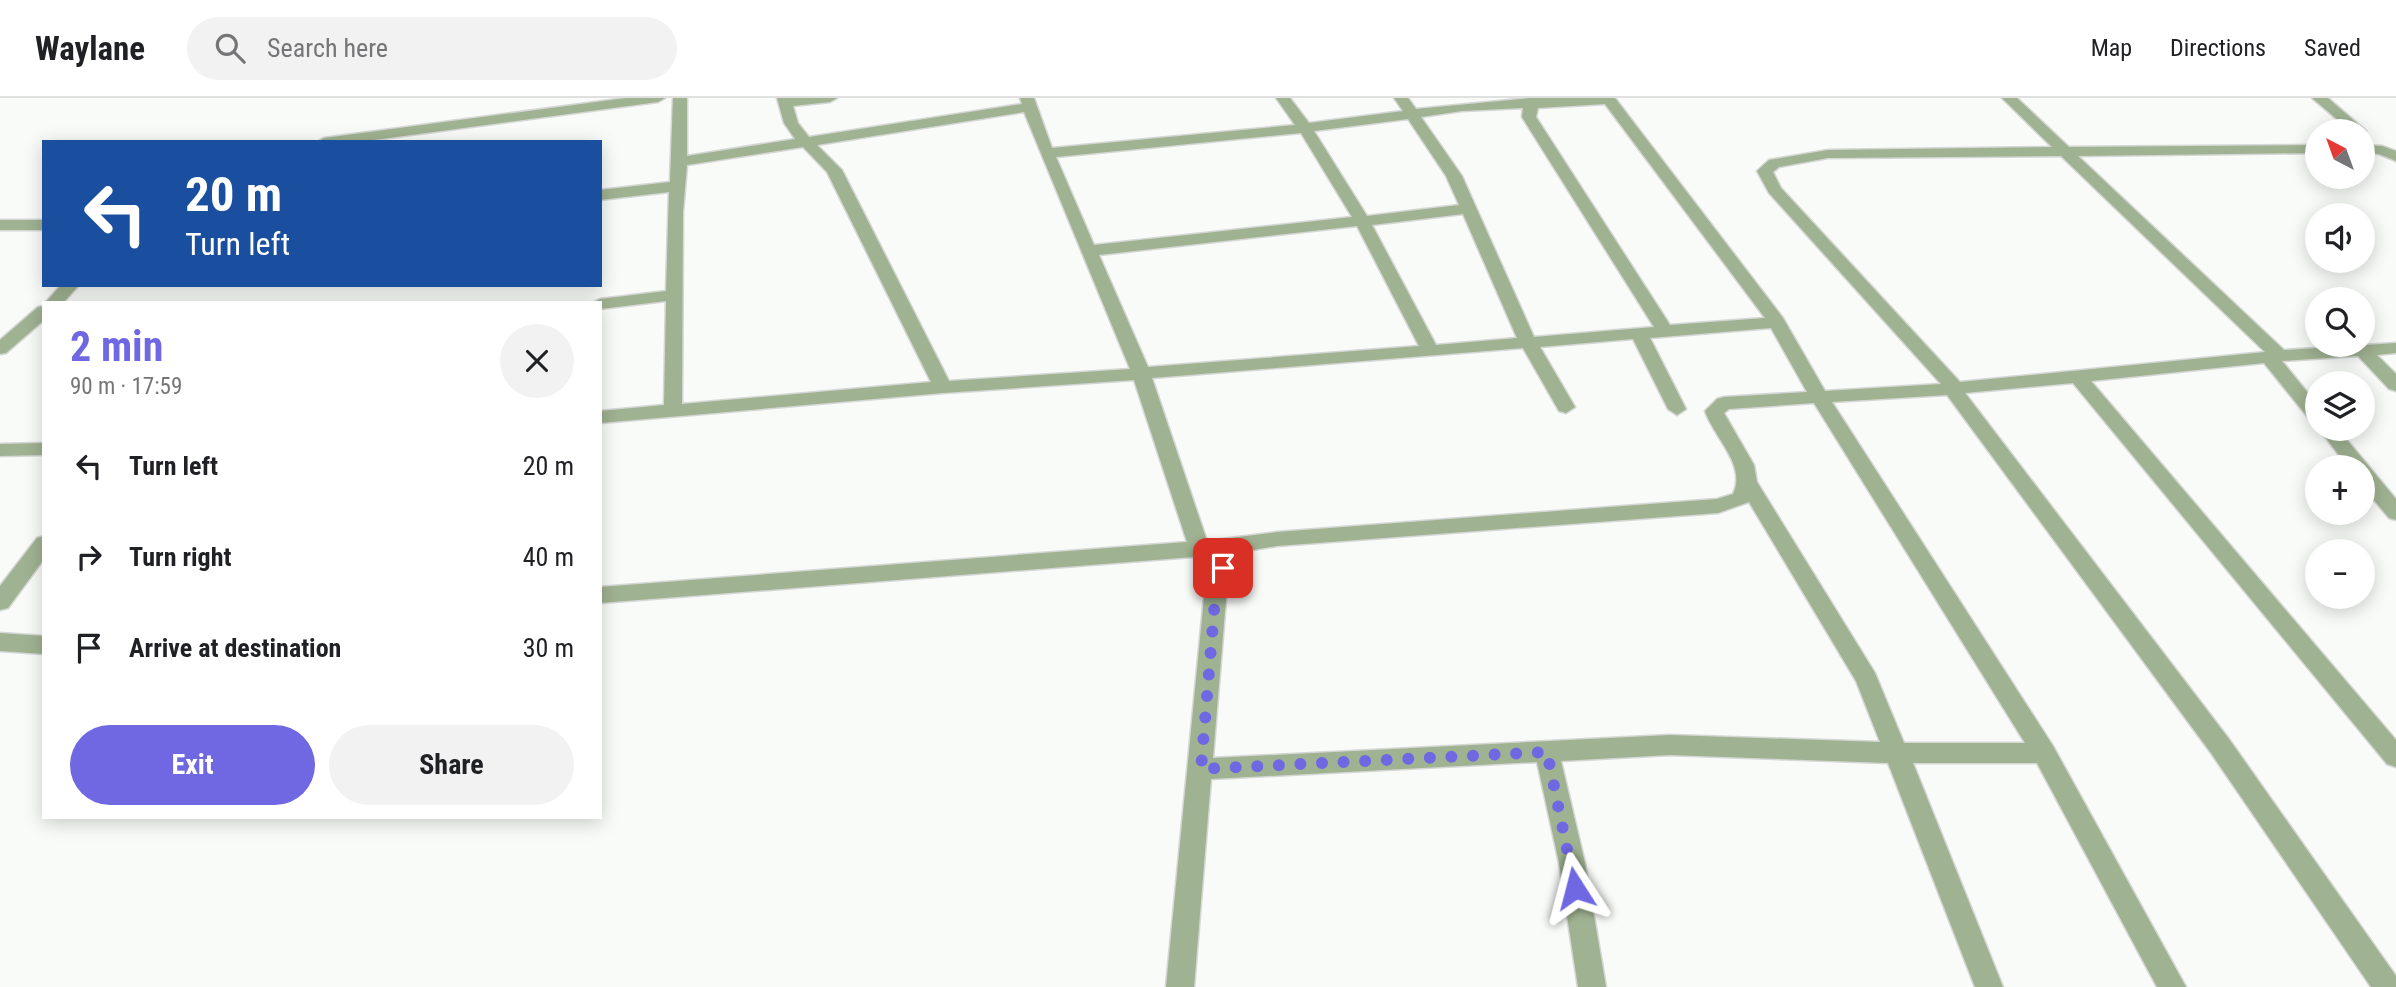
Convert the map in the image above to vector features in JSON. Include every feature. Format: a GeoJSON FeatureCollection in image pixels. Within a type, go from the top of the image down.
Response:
{"type":"FeatureCollection","features":[{"type":"Feature","properties":{"kind":"street"},"geometry":{"type":"LineString","coordinates":[[339,140],[658,98]]}},
{"type":"Feature","properties":{"kind":"street"},"geometry":{"type":"LineString","coordinates":[[673,412],[680,98]]}},
{"type":"Feature","properties":{"kind":"street"},"geometry":{"type":"LineString","coordinates":[[830,98],[784,101],[791,125],[805,143],[823,156],[834,170],[943,387]]}},
{"type":"Feature","properties":{"kind":"street"},"geometry":{"type":"LineString","coordinates":[[1283,98],[1306,128],[1362,221],[1430,349]]}},
{"type":"Feature","properties":{"kind":"street"},"geometry":{"type":"LineString","coordinates":[[1401,98],[1454,176],[1528,342],[1566,407]]}},
{"type":"Feature","properties":{"kind":"street"},"geometry":{"type":"LineString","coordinates":[[2010,98],[2275,356],[2305,399]]}},
{"type":"Feature","properties":{"kind":"street"},"geometry":{"type":"LineString","coordinates":[[2319,98],[2344,119]]}},
{"type":"Feature","properties":{"kind":"street"},"geometry":{"type":"LineString","coordinates":[[1047,153],[1306,128],[1462,107],[1536,100],[1608,99],[1777,322],[1819,396],[2044,753],[2172,987]]}},
{"type":"Feature","properties":{"kind":"street"},"geometry":{"type":"LineString","coordinates":[[1536,100],[1529,110],[1529,117],[1665,331]]}},
{"type":"Feature","properties":{"kind":"street"},"geometry":{"type":"LineString","coordinates":[[680,162],[805,143],[1028,103],[1141,373],[1199,548]]}},
{"type":"Feature","properties":{"kind":"street"},"geometry":{"type":"LineString","coordinates":[[1952,389],[1955,388],[1774,190],[1765,171],[1774,163],[1797,157],[1828,154],[2305,149]]}},
{"type":"Feature","properties":{"kind":"street"},"geometry":{"type":"LineString","coordinates":[[602,195],[678,186]]}},
{"type":"Feature","properties":{"kind":"street"},"geometry":{"type":"LineString","coordinates":[[1089,251],[1469,209]]}},
{"type":"Feature","properties":{"kind":"street"},"geometry":{"type":"LineString","coordinates":[[0,225],[42,225]]}},
{"type":"Feature","properties":{"kind":"street"},"geometry":{"type":"LineString","coordinates":[[55,301],[69,287]]}},
{"type":"Feature","properties":{"kind":"street"},"geometry":{"type":"LineString","coordinates":[[602,304],[674,295]]}},
{"type":"Feature","properties":{"kind":"street"},"geometry":{"type":"LineString","coordinates":[[0,349],[42,313]]}},
{"type":"Feature","properties":{"kind":"street"},"geometry":{"type":"LineString","coordinates":[[602,418],[943,387],[1777,322]]}},
{"type":"Feature","properties":{"kind":"street"},"geometry":{"type":"LineString","coordinates":[[1639,333],[1677,409]]}},
{"type":"Feature","properties":{"kind":"street"},"geometry":{"type":"LineString","coordinates":[[2375,349],[2396,348]]}},
{"type":"Feature","properties":{"kind":"street"},"geometry":{"type":"LineString","coordinates":[[1989,987],[1867,679],[1750,487],[1748,469],[1717,425],[1714,411],[1724,403],[1742,400],[1952,389],[2305,354]]}},
{"type":"Feature","properties":{"kind":"street"},"geometry":{"type":"LineString","coordinates":[[2369,357],[2396,385]]}},
{"type":"Feature","properties":{"kind":"street"},"geometry":{"type":"LineString","coordinates":[[2077,376],[2396,757]]}},
{"type":"Feature","properties":{"kind":"street"},"geometry":{"type":"LineString","coordinates":[[1952,389],[2220,746],[2387,987]]}},
{"type":"Feature","properties":{"kind":"street"},"geometry":{"type":"LineString","coordinates":[[2338,441],[2349,455]]}},
{"type":"Feature","properties":{"kind":"street"},"geometry":{"type":"LineString","coordinates":[[0,450],[42,449]]}},
{"type":"Feature","properties":{"kind":"street"},"geometry":{"type":"LineString","coordinates":[[602,595],[1233,546],[1277,539],[1718,506],[1741,499],[1750,487]]}},
{"type":"Feature","properties":{"kind":"street"},"geometry":{"type":"LineString","coordinates":[[2375,488],[2396,513]]}},
{"type":"Feature","properties":{"kind":"street"},"geometry":{"type":"LineString","coordinates":[[0,602],[42,546]]}},
{"type":"Feature","properties":{"kind":"street"},"geometry":{"type":"LineString","coordinates":[[1180,987],[1216,587],[1233,546]]}},
{"type":"Feature","properties":{"kind":"street"},"geometry":{"type":"LineString","coordinates":[[0,642],[42,645]]}},
{"type":"Feature","properties":{"kind":"street"},"geometry":{"type":"LineString","coordinates":[[1201,769],[1670,745],[1897,752],[2044,753]]}},
{"type":"Feature","properties":{"kind":"street"},"geometry":{"type":"LineString","coordinates":[[1547,752],[1572,863],[1592,987]]}},
{"type":"Feature","properties":{"kind":"route"},"geometry":{"type":"LineString","coordinates":[[1223,568],[1216,587],[1201,769],[1547,752],[1572,863],[1575,888]]}}]}
